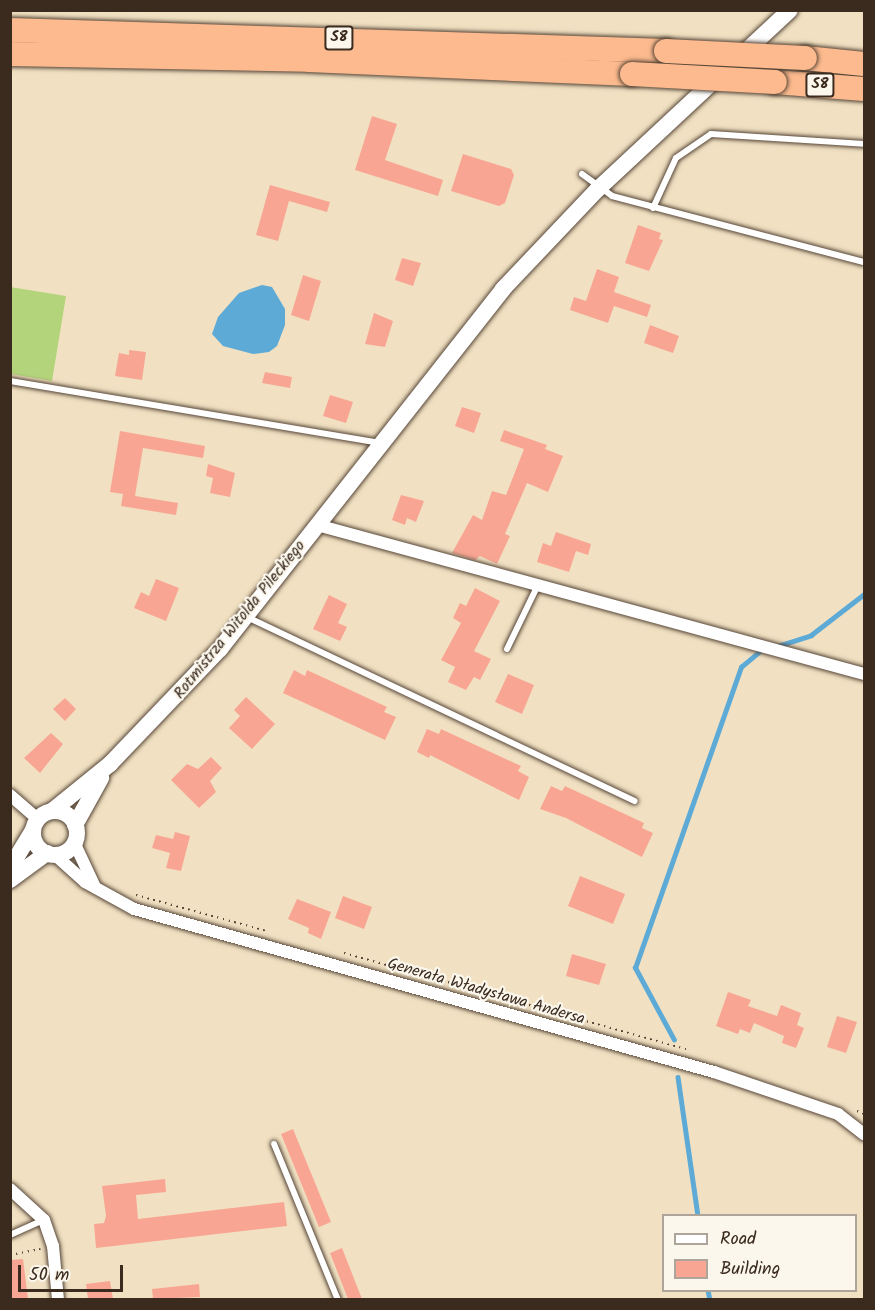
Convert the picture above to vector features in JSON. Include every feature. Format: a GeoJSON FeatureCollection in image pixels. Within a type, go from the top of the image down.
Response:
{"type":"FeatureCollection","features":[{"type":"Feature","properties":{"kind":"highway","name":"S8"},"geometry":{"type":"LineString","coordinates":[[10,30],[666,51],[805,58],[864,64]]}},
{"type":"Feature","properties":{"kind":"highway","name":"S8"},"geometry":{"type":"LineString","coordinates":[[10,54],[309,60],[632,74],[864,89]]}},
{"type":"Feature","properties":{"kind":"street","name":"Rotmistrza Witolda Pileckiego"},"geometry":{"type":"LineString","coordinates":[[10,868],[41,820],[110,764],[170,705],[246,617],[503,289],[598,189],[790,10]]}},
{"type":"Feature","properties":{"kind":"street"},"geometry":{"type":"LineString","coordinates":[[317,525],[537,587],[864,674]]}},
{"type":"Feature","properties":{"kind":"street","name":"Rotmistrza Witolda Pileckiego"},"geometry":{"type":"LineString","coordinates":[[75,825],[110,764]]}},
{"type":"Feature","properties":{"kind":"street"},"geometry":{"type":"LineString","coordinates":[[10,795],[41,820]]}},
{"type":"Feature","properties":{"kind":"street"},"geometry":{"type":"LineString","coordinates":[[41,820],[66,814],[75,825],[74,842],[96,887]]}},
{"type":"Feature","properties":{"kind":"street"},"geometry":{"type":"LineString","coordinates":[[41,820],[36,844],[50,854]]}},
{"type":"Feature","properties":{"kind":"street"},"geometry":{"type":"LineString","coordinates":[[10,880],[50,854],[68,850],[74,842]]}},
{"type":"Feature","properties":{"kind":"street","name":"Generała Władysława Andersa"},"geometry":{"type":"LineString","coordinates":[[50,854],[96,887],[134,909],[746,1082],[838,1114],[864,1134]]}},
{"type":"Feature","properties":{"kind":"street"},"geometry":{"type":"LineString","coordinates":[[10,1189],[44,1220],[53,1246],[57,1299]]}},
{"type":"Feature","properties":{"kind":"lane"},"geometry":{"type":"LineString","coordinates":[[653,208],[676,158],[711,134],[864,144]]}},
{"type":"Feature","properties":{"kind":"lane"},"geometry":{"type":"LineString","coordinates":[[582,174],[598,189],[653,208],[864,262]]}},
{"type":"Feature","properties":{"kind":"lane"},"geometry":{"type":"LineString","coordinates":[[10,381],[382,443]]}},
{"type":"Feature","properties":{"kind":"lane"},"geometry":{"type":"LineString","coordinates":[[507,649],[537,587]]}},
{"type":"Feature","properties":{"kind":"lane"},"geometry":{"type":"LineString","coordinates":[[246,617],[635,801]]}},
{"type":"Feature","properties":{"kind":"lane"},"geometry":{"type":"LineString","coordinates":[[274,1144],[338,1299]]}},
{"type":"Feature","properties":{"kind":"lane"},"geometry":{"type":"LineString","coordinates":[[10,1235],[44,1220]]}},
{"type":"Feature","properties":{"kind":"path"},"geometry":{"type":"LineString","coordinates":[[129,893],[276,934]]}},
{"type":"Feature","properties":{"kind":"path"},"geometry":{"type":"LineString","coordinates":[[342,952],[693,1051]]}},
{"type":"Feature","properties":{"kind":"path"},"geometry":{"type":"LineString","coordinates":[[854,1110],[864,1114]]}},
{"type":"Feature","properties":{"kind":"path"},"geometry":{"type":"LineString","coordinates":[[10,1255],[40,1248]]}},
{"type":"Feature","properties":{"kind":"green space"},"geometry":{"type":"Polygon","coordinates":[[[10,287],[66,296],[52,381],[11,374],[10,287]]]}},
{"type":"Feature","properties":{"kind":"water"},"geometry":{"type":"Polygon","coordinates":[[[262,285],[272,287],[285,309],[285,325],[277,346],[269,352],[253,354],[223,346],[212,334],[218,317],[239,293],[262,285]]]}},
{"type":"Feature","properties":{"kind":"building"},"geometry":{"type":"Polygon","coordinates":[[[372,116],[397,124],[385,160],[443,180],[438,196],[355,170],[372,116]]]}},
{"type":"Feature","properties":{"kind":"building"},"geometry":{"type":"Polygon","coordinates":[[[463,154],[511,169],[514,175],[505,203],[499,206],[451,191],[463,154]]]}},
{"type":"Feature","properties":{"kind":"building"},"geometry":{"type":"Polygon","coordinates":[[[270,185],[330,202],[327,212],[289,201],[278,241],[256,235],[270,185]]]}},
{"type":"Feature","properties":{"kind":"building"},"geometry":{"type":"Polygon","coordinates":[[[638,225],[661,233],[659,239],[663,240],[649,271],[625,263],[638,225]]]}},
{"type":"Feature","properties":{"kind":"building"},"geometry":{"type":"Polygon","coordinates":[[[402,258],[421,263],[413,286],[395,280],[402,258]]]}},
{"type":"Feature","properties":{"kind":"building"},"geometry":{"type":"Polygon","coordinates":[[[597,269],[619,277],[614,292],[651,305],[647,317],[614,306],[608,323],[570,310],[574,297],[586,301],[597,269]]]}},
{"type":"Feature","properties":{"kind":"building"},"geometry":{"type":"Polygon","coordinates":[[[303,275],[321,281],[309,321],[291,315],[303,275]]]}},
{"type":"Feature","properties":{"kind":"building"},"geometry":{"type":"Polygon","coordinates":[[[374,313],[393,321],[385,347],[365,344],[374,313]]]}},
{"type":"Feature","properties":{"kind":"building"},"geometry":{"type":"Polygon","coordinates":[[[650,325],[679,336],[673,353],[644,343],[650,325]]]}},
{"type":"Feature","properties":{"kind":"building"},"geometry":{"type":"Polygon","coordinates":[[[129,350],[146,352],[142,380],[115,376],[119,353],[129,355],[129,350]]]}},
{"type":"Feature","properties":{"kind":"building"},"geometry":{"type":"Polygon","coordinates":[[[265,372],[292,377],[290,388],[262,383],[265,372]]]}},
{"type":"Feature","properties":{"kind":"building"},"geometry":{"type":"Polygon","coordinates":[[[330,395],[353,402],[346,423],[323,416],[330,395]]]}},
{"type":"Feature","properties":{"kind":"building"},"geometry":{"type":"Polygon","coordinates":[[[462,407],[481,413],[474,433],[455,426],[462,407]]]}},
{"type":"Feature","properties":{"kind":"building"},"geometry":{"type":"Polygon","coordinates":[[[504,430],[547,445],[545,449],[563,456],[548,492],[527,483],[505,534],[510,536],[497,564],[480,556],[475,560],[452,553],[473,515],[482,520],[492,491],[506,495],[524,449],[500,441],[504,430]]]}},
{"type":"Feature","properties":{"kind":"building"},"geometry":{"type":"Polygon","coordinates":[[[120,431],[205,446],[203,458],[143,448],[135,496],[178,503],[176,515],[121,506],[123,494],[110,492],[120,431]]]}},
{"type":"Feature","properties":{"kind":"building"},"geometry":{"type":"Polygon","coordinates":[[[208,464],[235,473],[230,497],[210,493],[213,478],[206,476],[208,464]]]}},
{"type":"Feature","properties":{"kind":"building"},"geometry":{"type":"Polygon","coordinates":[[[401,495],[424,501],[416,522],[407,518],[405,525],[392,520],[401,495]]]}},
{"type":"Feature","properties":{"kind":"building"},"geometry":{"type":"Polygon","coordinates":[[[556,532],[591,544],[588,555],[576,551],[569,572],[537,562],[543,543],[551,546],[556,532]]]}},
{"type":"Feature","properties":{"kind":"building"},"geometry":{"type":"Polygon","coordinates":[[[156,579],[179,588],[166,621],[134,608],[141,592],[149,596],[156,579]]]}},
{"type":"Feature","properties":{"kind":"building"},"geometry":{"type":"Polygon","coordinates":[[[475,588],[500,601],[474,651],[491,659],[480,680],[474,677],[466,690],[448,682],[455,667],[441,660],[461,623],[453,618],[460,603],[466,606],[475,588]]]}},
{"type":"Feature","properties":{"kind":"building"},"geometry":{"type":"Polygon","coordinates":[[[329,595],[347,604],[338,623],[347,627],[340,641],[313,629],[329,595]]]}},
{"type":"Feature","properties":{"kind":"building"},"geometry":{"type":"Polygon","coordinates":[[[294,670],[305,676],[307,670],[387,707],[384,712],[396,717],[385,740],[283,693],[294,670]]]}},
{"type":"Feature","properties":{"kind":"building"},"geometry":{"type":"Polygon","coordinates":[[[508,674],[534,685],[522,714],[495,702],[508,674]]]}},
{"type":"Feature","properties":{"kind":"building"},"geometry":{"type":"Polygon","coordinates":[[[246,697],[275,724],[252,749],[229,728],[240,716],[234,710],[246,697]]]}},
{"type":"Feature","properties":{"kind":"building"},"geometry":{"type":"Polygon","coordinates":[[[65,698],[76,709],[65,721],[53,709],[65,698]]]}},
{"type":"Feature","properties":{"kind":"building"},"geometry":{"type":"Polygon","coordinates":[[[427,729],[439,734],[441,729],[521,766],[518,771],[529,777],[519,800],[430,755],[429,758],[417,752],[427,729]]]}},
{"type":"Feature","properties":{"kind":"building"},"geometry":{"type":"Polygon","coordinates":[[[51,733],[63,744],[40,773],[24,758],[51,733]]]}},
{"type":"Feature","properties":{"kind":"building"},"geometry":{"type":"Polygon","coordinates":[[[211,757],[222,768],[210,781],[216,792],[199,808],[171,780],[187,764],[198,769],[211,757]]]}},
{"type":"Feature","properties":{"kind":"building"},"geometry":{"type":"Polygon","coordinates":[[[551,786],[562,791],[565,786],[644,823],[642,828],[653,833],[642,857],[566,818],[540,809],[551,786]]]}},
{"type":"Feature","properties":{"kind":"building"},"geometry":{"type":"Polygon","coordinates":[[[175,832],[190,836],[181,871],[166,868],[170,853],[152,848],[156,835],[173,839],[175,832]]]}},
{"type":"Feature","properties":{"kind":"building"},"geometry":{"type":"Polygon","coordinates":[[[580,876],[625,894],[613,924],[568,906],[580,876]]]}},
{"type":"Feature","properties":{"kind":"building"},"geometry":{"type":"Polygon","coordinates":[[[343,896],[372,907],[364,929],[335,918],[343,896]]]}},
{"type":"Feature","properties":{"kind":"building"},"geometry":{"type":"Polygon","coordinates":[[[297,899],[331,912],[321,939],[308,933],[309,928],[288,919],[297,899]]]}},
{"type":"Feature","properties":{"kind":"building"},"geometry":{"type":"Polygon","coordinates":[[[572,954],[606,964],[599,985],[566,976],[572,954]]]}},
{"type":"Feature","properties":{"kind":"building"},"geometry":{"type":"Polygon","coordinates":[[[728,992],[751,1000],[748,1006],[777,1016],[781,1005],[801,1013],[797,1025],[804,1028],[796,1048],[782,1043],[784,1036],[754,1023],[750,1033],[740,1029],[738,1034],[716,1026],[728,992]]]}},
{"type":"Feature","properties":{"kind":"building"},"geometry":{"type":"Polygon","coordinates":[[[837,1016],[857,1022],[846,1053],[827,1047],[837,1016]]]}},
{"type":"Feature","properties":{"kind":"building"},"geometry":{"type":"Polygon","coordinates":[[[293,1129],[331,1222],[319,1227],[281,1134],[293,1129]]]}},
{"type":"Feature","properties":{"kind":"building"},"geometry":{"type":"Polygon","coordinates":[[[165,1179],[166,1192],[136,1195],[138,1219],[284,1202],[287,1226],[96,1248],[94,1224],[104,1223],[106,1216],[102,1186],[165,1179]]]}},
{"type":"Feature","properties":{"kind":"building"},"geometry":{"type":"Polygon","coordinates":[[[342,1248],[362,1299],[348,1299],[330,1253],[342,1248]]]}},
{"type":"Feature","properties":{"kind":"building"},"geometry":{"type":"Polygon","coordinates":[[[23,1259],[28,1299],[10,1299],[10,1260],[23,1259]]]}},
{"type":"Feature","properties":{"kind":"building"},"geometry":{"type":"Polygon","coordinates":[[[110,1281],[113,1299],[88,1299],[86,1284],[110,1281]]]}},
{"type":"Feature","properties":{"kind":"building"},"geometry":{"type":"Polygon","coordinates":[[[199,1284],[200,1297],[153,1299],[152,1289],[199,1284]]]}},
{"type":"Feature","properties":{"kind":"waterway"},"geometry":{"type":"LineString","coordinates":[[778,646],[811,635],[864,594]]}},
{"type":"Feature","properties":{"kind":"waterway"},"geometry":{"type":"LineString","coordinates":[[674,1040],[635,968],[741,667],[759,652]]}},
{"type":"Feature","properties":{"kind":"waterway"},"geometry":{"type":"LineString","coordinates":[[678,1077],[698,1214]]}},
{"type":"Feature","properties":{"kind":"waterway"},"geometry":{"type":"LineString","coordinates":[[708,1292],[710,1300]]}}]}
